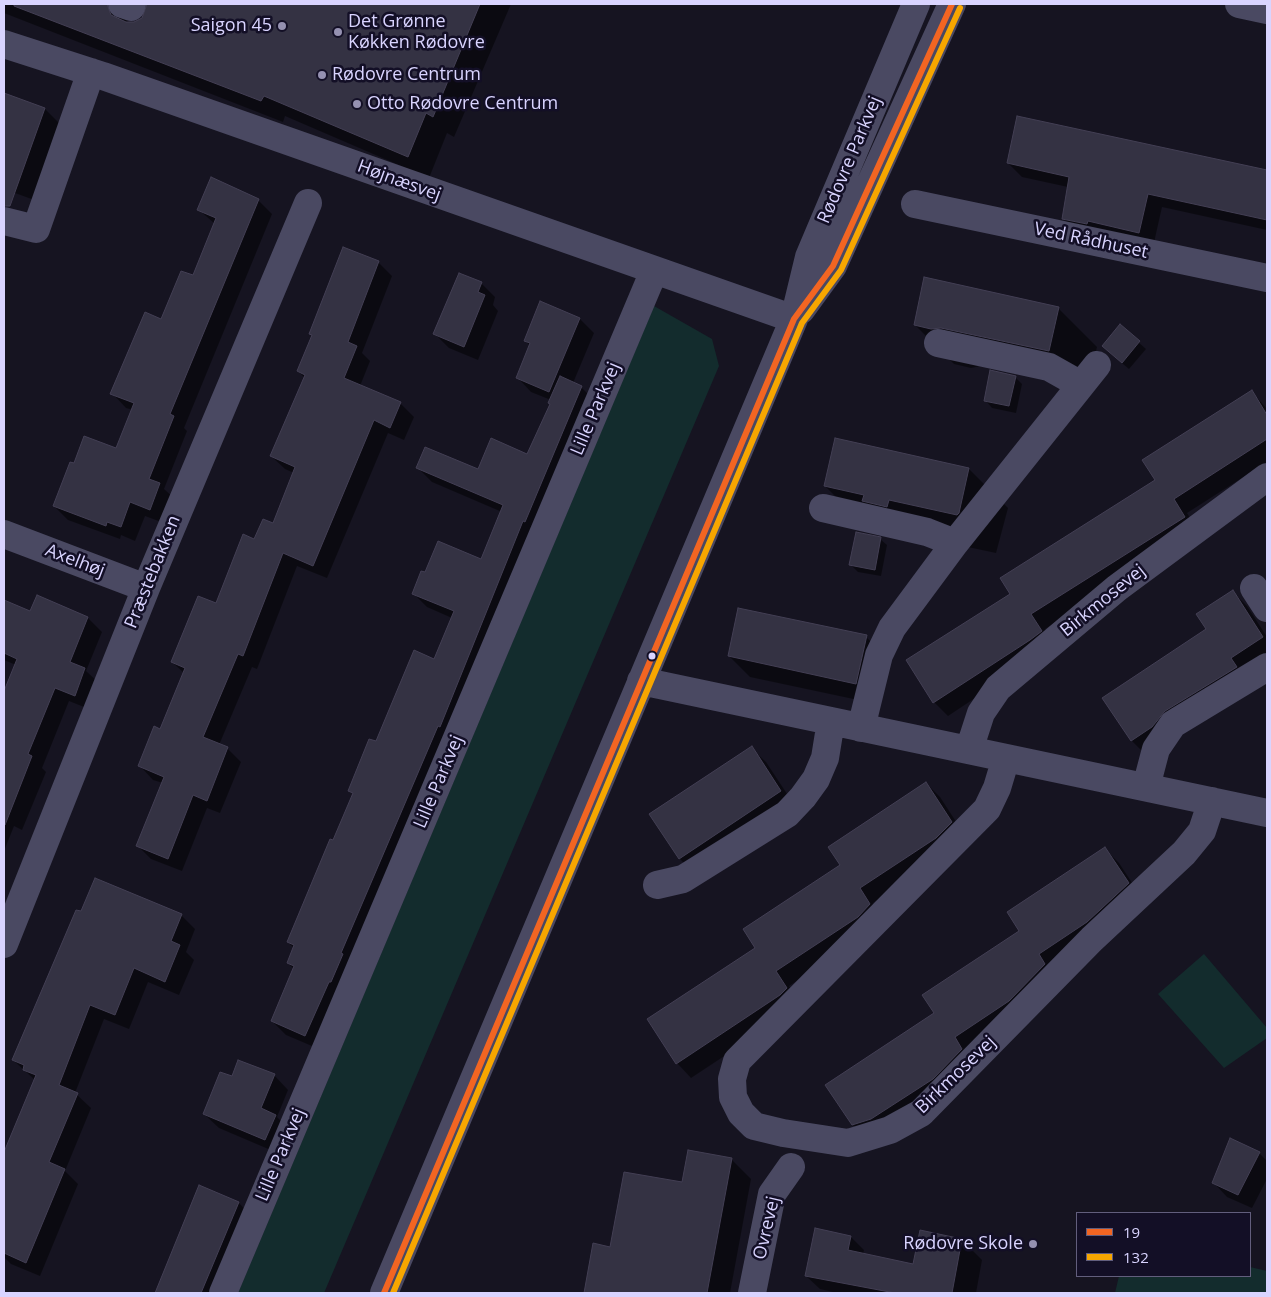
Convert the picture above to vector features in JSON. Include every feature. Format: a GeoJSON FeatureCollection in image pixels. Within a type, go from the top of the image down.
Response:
{"type":"FeatureCollection","features":[{"type":"Feature","properties":{"kind":"street"},"geometry":{"type":"LineString","coordinates":[[122,4],[131,7],[132,4]]}},
{"type":"Feature","properties":{"kind":"street","name":"Rødovre Parkvej"},"geometry":{"type":"LineString","coordinates":[[384,1293],[794,319],[809,257],[916,4]]}},
{"type":"Feature","properties":{"kind":"street","name":"Rødovre Parkvej"},"geometry":{"type":"LineString","coordinates":[[794,319],[833,266],[952,4]]}},
{"type":"Feature","properties":{"kind":"street"},"geometry":{"type":"LineString","coordinates":[[1239,4],[1267,10]]}},
{"type":"Feature","properties":{"kind":"street","name":"Højnæsvej"},"geometry":{"type":"LineString","coordinates":[[4,44],[91,72],[794,319]]}},
{"type":"Feature","properties":{"kind":"street"},"geometry":{"type":"LineString","coordinates":[[4,221],[36,229],[91,72]]}},
{"type":"Feature","properties":{"kind":"street","name":"Præstebakken"},"geometry":{"type":"LineString","coordinates":[[4,944],[146,588],[308,203]]}},
{"type":"Feature","properties":{"kind":"street","name":"Ved Rådhuset"},"geometry":{"type":"LineString","coordinates":[[915,204],[1267,278]]}},
{"type":"Feature","properties":{"kind":"street","name":"Lille Parkvej"},"geometry":{"type":"LineString","coordinates":[[223,1293],[654,271]]}},
{"type":"Feature","properties":{"kind":"street"},"geometry":{"type":"LineString","coordinates":[[861,728],[879,655],[892,628],[955,543],[1089,375],[938,343]]}},
{"type":"Feature","properties":{"kind":"street","name":"Birkmosevej"},"geometry":{"type":"LineString","coordinates":[[969,750],[981,713],[998,688],[1116,588],[1267,477]]}},
{"type":"Feature","properties":{"kind":"street"},"geometry":{"type":"LineString","coordinates":[[823,508],[927,532],[955,543]]}},
{"type":"Feature","properties":{"kind":"street","name":"Axelhøj"},"geometry":{"type":"LineString","coordinates":[[4,534],[146,588]]}},
{"type":"Feature","properties":{"kind":"street"},"geometry":{"type":"LineString","coordinates":[[1146,787],[1156,749],[1172,724],[1267,667]]}},
{"type":"Feature","properties":{"kind":"street"},"geometry":{"type":"LineString","coordinates":[[641,681],[1267,813]]}},
{"type":"Feature","properties":{"kind":"street"},"geometry":{"type":"LineString","coordinates":[[657,885],[684,879],[787,814],[803,798],[816,779],[825,758],[832,722]]}},
{"type":"Feature","properties":{"kind":"street","name":"Birkmosevej"},"geometry":{"type":"LineString","coordinates":[[1006,758],[997,788],[987,809],[737,1062],[732,1079],[733,1097],[741,1113],[754,1126],[783,1133],[848,1143],[890,1130],[921,1113],[1092,939],[1184,853],[1202,831],[1212,801]]}},
{"type":"Feature","properties":{"kind":"street","name":"Ovrevej"},"geometry":{"type":"LineString","coordinates":[[752,1293],[772,1194],[791,1167]]}},
{"type":"Feature","properties":{"kind":"green space"},"geometry":{"type":"Polygon","coordinates":[[[654,306],[712,339],[719,366],[324,1293],[238,1293],[654,306]]]}},
{"type":"Feature","properties":{"kind":"green space"},"geometry":{"type":"Polygon","coordinates":[[[1204,954],[1267,1028],[1267,1038],[1224,1068],[1158,994],[1204,954]]]}},
{"type":"Feature","properties":{"kind":"green space"},"geometry":{"type":"Polygon","coordinates":[[[1251,1267],[1267,1271],[1267,1293],[1115,1293],[1119,1277],[1251,1277],[1251,1267]]]}},
{"type":"Feature","properties":{"kind":"building","name":"Rødovre Centrum"},"geometry":{"type":"Polygon","coordinates":[[[14,4],[107,4],[111,15],[126,22],[134,22],[142,18],[147,4],[480,4],[433,117],[426,113],[408,157],[264,96],[261,101],[14,6],[14,4]]]}},
{"type":"Feature","properties":{"kind":"building"},"geometry":{"type":"Polygon","coordinates":[[[4,93],[45,108],[10,206],[4,206],[4,93]]]}},
{"type":"Feature","properties":{"kind":"building"},"geometry":{"type":"Polygon","coordinates":[[[1017,116],[1267,170],[1267,220],[1148,194],[1139,233],[1088,221],[1087,224],[1062,219],[1069,177],[1007,163],[1017,116]]]}},
{"type":"Feature","properties":{"kind":"building"},"geometry":{"type":"Polygon","coordinates":[[[211,177],[259,199],[170,414],[174,416],[149,479],[160,483],[150,510],[130,502],[121,527],[107,522],[106,526],[53,506],[70,462],[74,463],[84,436],[116,448],[134,403],[110,394],[145,312],[161,319],[181,271],[193,275],[216,218],[197,210],[211,177]]]}},
{"type":"Feature","properties":{"kind":"building"},"geometry":{"type":"Polygon","coordinates":[[[343,247],[379,261],[348,342],[357,346],[344,378],[401,402],[390,428],[374,420],[313,566],[283,553],[243,656],[238,654],[203,737],[228,747],[207,801],[193,795],[168,859],[136,846],[164,777],[138,766],[154,726],[160,729],[185,668],[171,662],[198,596],[216,603],[243,534],[254,539],[263,519],[273,523],[295,467],[270,456],[305,375],[297,371],[312,335],[309,334],[343,247]]]}},
{"type":"Feature","properties":{"kind":"building"},"geometry":{"type":"Polygon","coordinates":[[[459,273],[482,282],[478,292],[485,295],[464,347],[433,334],[459,273]]]}},
{"type":"Feature","properties":{"kind":"building"},"geometry":{"type":"Polygon","coordinates":[[[924,277],[1059,307],[1049,351],[941,328],[931,329],[914,325],[924,277]]]}},
{"type":"Feature","properties":{"kind":"building"},"geometry":{"type":"Polygon","coordinates":[[[540,301],[580,318],[549,392],[516,378],[530,343],[524,341],[540,301]]]}},
{"type":"Feature","properties":{"kind":"building"},"geometry":{"type":"Polygon","coordinates":[[[1120,324],[1140,341],[1122,363],[1102,346],[1120,324]]]}},
{"type":"Feature","properties":{"kind":"building"},"geometry":{"type":"Polygon","coordinates":[[[990,370],[1016,376],[1009,406],[984,401],[990,370]]]}},
{"type":"Feature","properties":{"kind":"building"},"geometry":{"type":"Polygon","coordinates":[[[560,376],[582,386],[525,522],[523,521],[440,727],[438,726],[341,953],[343,954],[331,982],[329,982],[305,1036],[271,1021],[294,966],[287,963],[294,945],[287,942],[330,839],[333,840],[353,793],[348,791],[369,739],[376,741],[414,650],[434,659],[454,611],[412,594],[421,571],[425,572],[438,541],[481,559],[503,505],[416,468],[425,447],[478,469],[491,438],[527,454],[550,404],[548,403],[560,376]]]}},
{"type":"Feature","properties":{"kind":"building"},"geometry":{"type":"Polygon","coordinates":[[[1252,390],[1267,415],[1267,439],[1174,499],[1185,517],[1031,614],[1042,631],[933,703],[906,660],[1010,594],[1000,578],[1155,480],[1142,460],[1252,390]]]}},
{"type":"Feature","properties":{"kind":"building"},"geometry":{"type":"Polygon","coordinates":[[[835,438],[969,468],[959,513],[957,515],[889,500],[887,507],[862,501],[864,495],[824,486],[835,438]]]}},
{"type":"Feature","properties":{"kind":"building"},"geometry":{"type":"Polygon","coordinates":[[[856,532],[881,537],[875,570],[849,565],[856,532]]]}},
{"type":"Feature","properties":{"kind":"building"},"geometry":{"type":"Polygon","coordinates":[[[1233,590],[1263,637],[1231,658],[1237,667],[1165,711],[1152,727],[1131,741],[1102,698],[1206,629],[1196,614],[1233,590]]]}},
{"type":"Feature","properties":{"kind":"building"},"geometry":{"type":"Polygon","coordinates":[[[37,595],[88,617],[70,662],[85,668],[75,696],[55,688],[28,754],[32,756],[5,825],[4,691],[17,659],[4,653],[4,600],[30,611],[37,595]]]}},
{"type":"Feature","properties":{"kind":"building"},"geometry":{"type":"Polygon","coordinates":[[[738,608],[867,635],[856,684],[728,656],[738,608]]]}},
{"type":"Feature","properties":{"kind":"building"},"geometry":{"type":"Polygon","coordinates":[[[752,746],[781,791],[679,859],[649,814],[752,746]]]}},
{"type":"Feature","properties":{"kind":"building"},"geometry":{"type":"Polygon","coordinates":[[[926,782],[952,822],[936,838],[860,888],[870,904],[858,917],[776,971],[787,988],[780,995],[676,1064],[647,1019],[755,948],[743,929],[840,865],[828,847],[926,782]]]}},
{"type":"Feature","properties":{"kind":"building"},"geometry":{"type":"Polygon","coordinates":[[[1105,847],[1129,883],[1087,922],[1039,954],[1045,964],[1009,1001],[955,1037],[962,1049],[933,1079],[871,1119],[852,1125],[825,1085],[934,1013],[922,995],[1019,931],[1007,912],[1105,847]]]}},
{"type":"Feature","properties":{"kind":"building"},"geometry":{"type":"Polygon","coordinates":[[[95,878],[182,914],[171,941],[180,945],[165,982],[134,968],[115,1015],[90,1005],[59,1085],[78,1093],[49,1162],[65,1169],[26,1263],[4,1253],[4,1152],[36,1075],[23,1070],[24,1065],[12,1060],[76,910],[81,911],[95,878]]]}},
{"type":"Feature","properties":{"kind":"building"},"geometry":{"type":"Polygon","coordinates":[[[238,1060],[275,1074],[261,1108],[276,1115],[265,1140],[203,1114],[220,1072],[232,1076],[238,1060]]]}},
{"type":"Feature","properties":{"kind":"building"},"geometry":{"type":"Polygon","coordinates":[[[1230,1138],[1260,1152],[1238,1195],[1212,1183],[1230,1138]]]}},
{"type":"Feature","properties":{"kind":"building"},"geometry":{"type":"Polygon","coordinates":[[[688,1150],[732,1158],[707,1293],[584,1293],[593,1243],[610,1247],[624,1172],[682,1182],[688,1150]]]}},
{"type":"Feature","properties":{"kind":"building"},"geometry":{"type":"Polygon","coordinates":[[[199,1185],[239,1202],[201,1293],[155,1293],[199,1185]]]}},
{"type":"Feature","properties":{"kind":"building"},"geometry":{"type":"Polygon","coordinates":[[[815,1228],[851,1236],[848,1250],[913,1264],[920,1230],[962,1239],[952,1293],[895,1293],[805,1276],[815,1228]]]}},
{"type":"Feature","properties":{"kind":"transit line","name":"19"},"geometry":{"type":"LineString","coordinates":[[384,1293],[794,319],[833,266],[952,4]]}},
{"type":"Feature","properties":{"kind":"transit line","name":"132"},"geometry":{"type":"LineString","coordinates":[[393,1293],[802,323],[841,270],[960,8]]}},
{"type":"Feature","properties":{"kind":"place","name":"Saigon 45"},"geometry":{"type":"Point","coordinates":[282,26]}},
{"type":"Feature","properties":{"kind":"place","name":"Det Grønne Køkken Rødovre"},"geometry":{"type":"Point","coordinates":[338,32]}},
{"type":"Feature","properties":{"kind":"place","name":"Rødovre Centrum"},"geometry":{"type":"Point","coordinates":[322,75]}},
{"type":"Feature","properties":{"kind":"place","name":"Otto Rødovre Centrum"},"geometry":{"type":"Point","coordinates":[357,104]}},
{"type":"Feature","properties":{"kind":"place","name":"Rødovre Skole"},"geometry":{"type":"Point","coordinates":[1033,1244]}}]}
